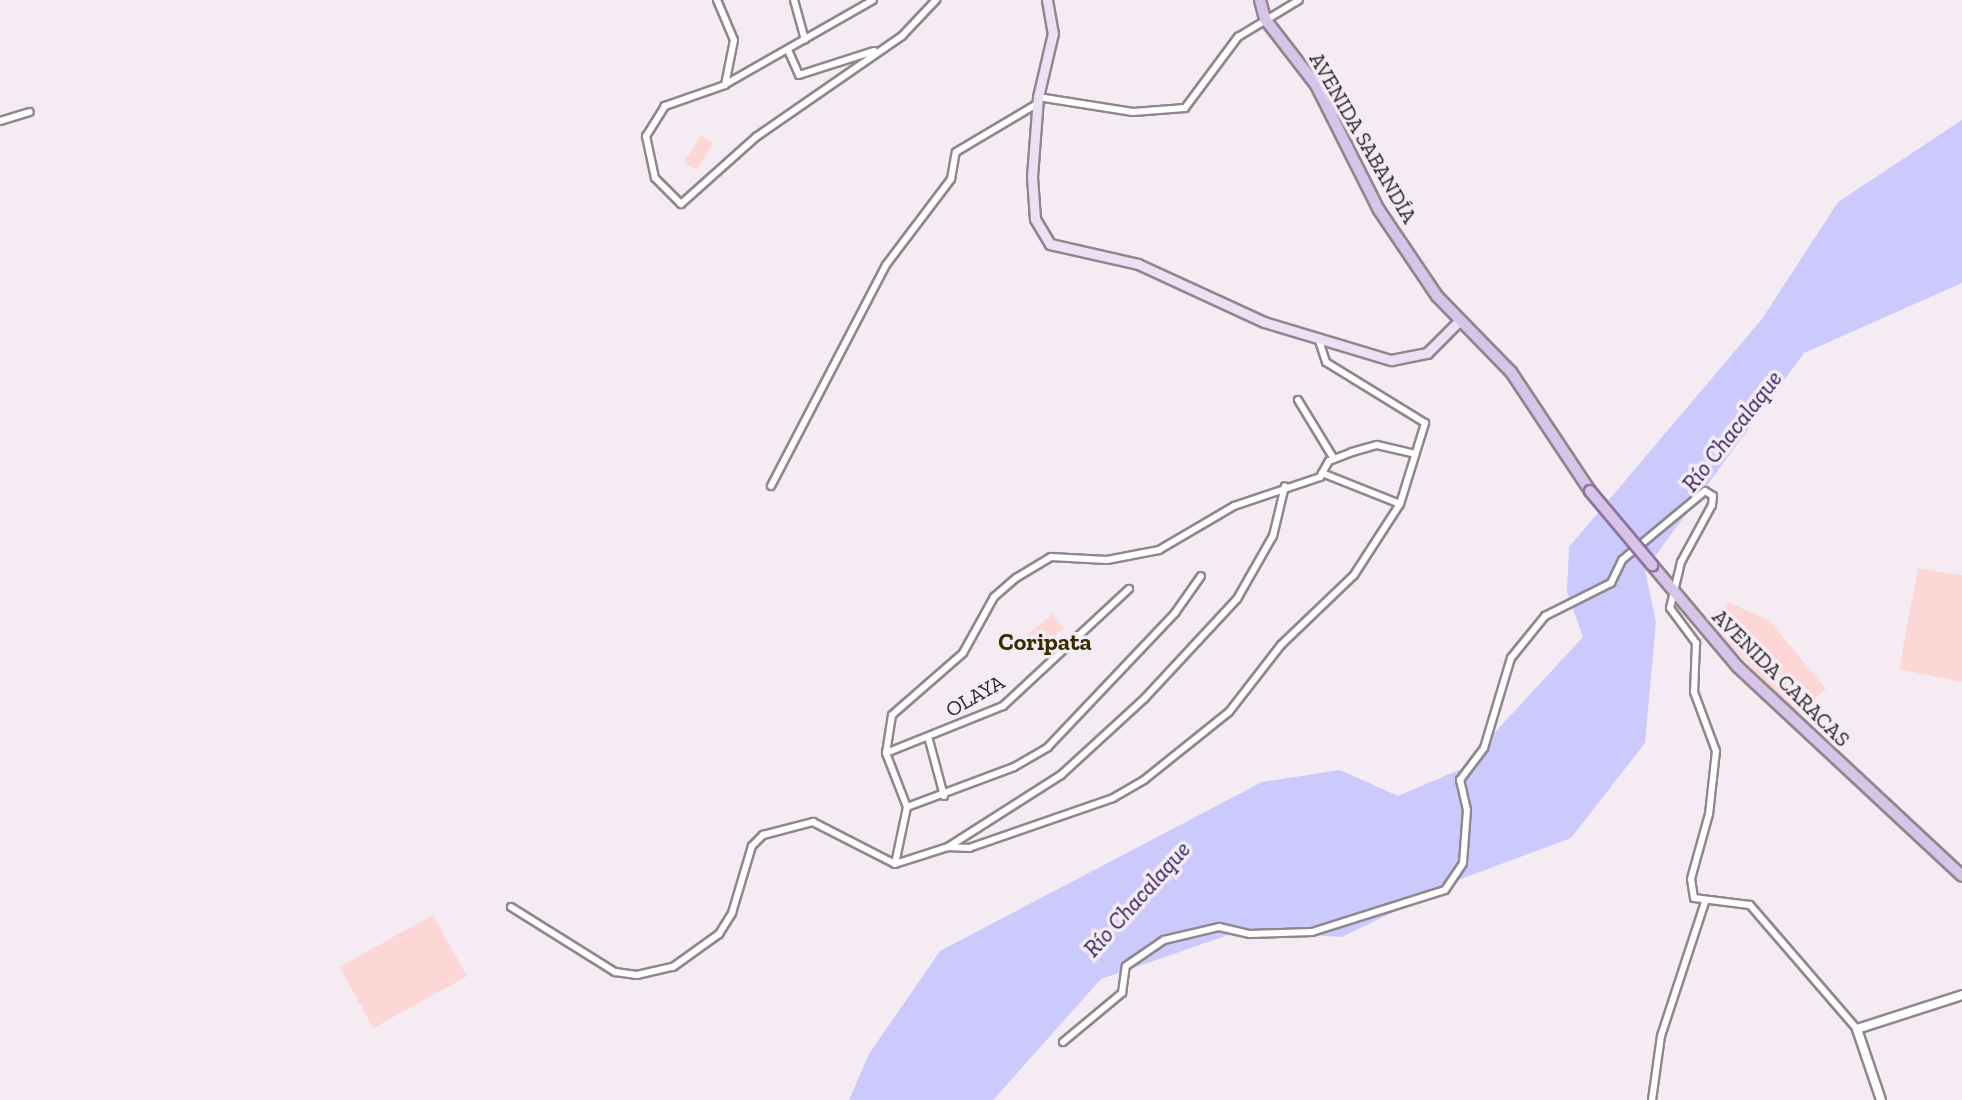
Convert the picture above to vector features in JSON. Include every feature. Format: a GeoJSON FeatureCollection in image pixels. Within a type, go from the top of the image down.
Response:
{"type":"FeatureCollection","features":[{"type":"Feature","properties":{"kind":"main road"},"geometry":{"type":"LineString","coordinates":[[1046,0],[1054,33],[1037,101],[1034,215],[1049,244],[1138,264],[1319,341],[1406,360],[1427,353],[1459,321]]}},
{"type":"Feature","properties":{"kind":"main road","name":"AVENIDA SABANDÍA"},"geometry":{"type":"LineString","coordinates":[[1260,0],[1265,19],[1316,85],[1379,210],[1459,321],[1511,372],[1590,491]]}},
{"type":"Feature","properties":{"kind":"main road","name":"AVENIDA CARACAS"},"geometry":{"type":"LineString","coordinates":[[1590,491],[1738,667],[1962,876]]}},
{"type":"Feature","properties":{"kind":"street"},"geometry":{"type":"LineString","coordinates":[[717,0],[734,40],[725,85]]}},
{"type":"Feature","properties":{"kind":"street"},"geometry":{"type":"LineString","coordinates":[[794,0],[805,40]]}},
{"type":"Feature","properties":{"kind":"street"},"geometry":{"type":"LineString","coordinates":[[873,0],[725,85],[665,106],[650,124],[648,161],[674,201],[681,204],[739,150],[854,74],[876,50]]}},
{"type":"Feature","properties":{"kind":"street"},"geometry":{"type":"LineString","coordinates":[[788,50],[799,75],[876,50],[902,36],[936,0]]}},
{"type":"Feature","properties":{"kind":"street"},"geometry":{"type":"LineString","coordinates":[[772,486],[886,265],[951,179],[956,152],[1037,101],[1133,112],[1185,108],[1238,37],[1299,0]]}},
{"type":"Feature","properties":{"kind":"street"},"geometry":{"type":"LineString","coordinates":[[0,121],[30,112]]}},
{"type":"Feature","properties":{"kind":"street"},"geometry":{"type":"LineString","coordinates":[[948,847],[969,848],[1113,798],[1144,780],[1229,712],[1281,645],[1354,575],[1400,505],[1423,420],[1332,366],[1319,341]]}},
{"type":"Feature","properties":{"kind":"street"},"geometry":{"type":"LineString","coordinates":[[1298,400],[1334,459]]}},
{"type":"Feature","properties":{"kind":"street"},"geometry":{"type":"LineString","coordinates":[[895,864],[907,807],[886,753],[892,715],[904,699],[962,653],[994,597],[1037,563],[1051,557],[1142,556],[1284,485],[1322,473],[1334,459],[1377,445],[1413,453]]}},
{"type":"Feature","properties":{"kind":"street"},"geometry":{"type":"LineString","coordinates":[[1322,473],[1400,505]]}},
{"type":"Feature","properties":{"kind":"street"},"geometry":{"type":"LineString","coordinates":[[511,906],[615,972],[637,975],[673,967],[719,934],[732,914],[752,846],[763,835],[813,822],[895,864],[948,847],[1088,755],[1237,599],[1273,536],[1284,485]]}},
{"type":"Feature","properties":{"kind":"street"},"geometry":{"type":"LineString","coordinates":[[1063,1042],[1122,993],[1126,965],[1164,940],[1219,927],[1250,934],[1312,932],[1445,890],[1464,863],[1467,810],[1461,780],[1484,748],[1511,658],[1545,616],[1611,583],[1622,560],[1705,491],[1713,496],[1712,505],[1681,562],[1671,613],[1696,643],[1694,692],[1716,751],[1709,814],[1691,878],[1694,898],[1705,902],[1750,905],[1857,1029],[1881,1100]]}},
{"type":"Feature","properties":{"kind":"street"},"geometry":{"type":"LineString","coordinates":[[907,807],[944,796],[1014,767],[1074,725],[1201,576]]}},
{"type":"Feature","properties":{"kind":"street","name":"OLAYA"},"geometry":{"type":"LineString","coordinates":[[886,753],[929,740],[1003,706],[1129,589]]}},
{"type":"Feature","properties":{"kind":"street"},"geometry":{"type":"LineString","coordinates":[[929,740],[944,796]]}},
{"type":"Feature","properties":{"kind":"street"},"geometry":{"type":"LineString","coordinates":[[1652,1100],[1661,1036],[1705,902]]}},
{"type":"Feature","properties":{"kind":"street"},"geometry":{"type":"LineString","coordinates":[[1857,1029],[1962,995]]}},
{"type":"Feature","properties":{"kind":"shaded area"},"geometry":{"type":"Polygon","coordinates":[[[701,135],[714,143],[697,170],[684,162],[701,135]]]}},
{"type":"Feature","properties":{"kind":"shaded area"},"geometry":{"type":"Polygon","coordinates":[[[1918,568],[1962,575],[1962,682],[1899,669],[1918,568]]]}},
{"type":"Feature","properties":{"kind":"shaded area"},"geometry":{"type":"Polygon","coordinates":[[[1729,603],[1769,620],[1826,689],[1796,713],[1704,619],[1729,603]]]}},
{"type":"Feature","properties":{"kind":"shaded area"},"geometry":{"type":"Polygon","coordinates":[[[1053,614],[1064,628],[1037,649],[1026,635],[1053,614]]]}},
{"type":"Feature","properties":{"kind":"shaded area"},"geometry":{"type":"Polygon","coordinates":[[[433,915],[467,976],[373,1028],[339,967],[433,915]]]}},
{"type":"Feature","properties":{"kind":"water","name":"Río Chacalaque"},"geometry":{"type":"Polygon","coordinates":[[[1962,120],[1962,283],[1804,353],[1645,570],[1656,622],[1645,743],[1571,838],[1461,879],[1342,937],[1240,931],[1101,979],[993,1100],[849,1100],[869,1054],[940,951],[1262,782],[1340,770],[1398,796],[1461,769],[1583,637],[1567,592],[1569,547],[1762,319],[1838,202],[1962,120]]]}},
{"type":"Feature","properties":{"kind":"district","name":"Coripata"},"geometry":{"type":"Point","coordinates":[1045,642]}}]}
